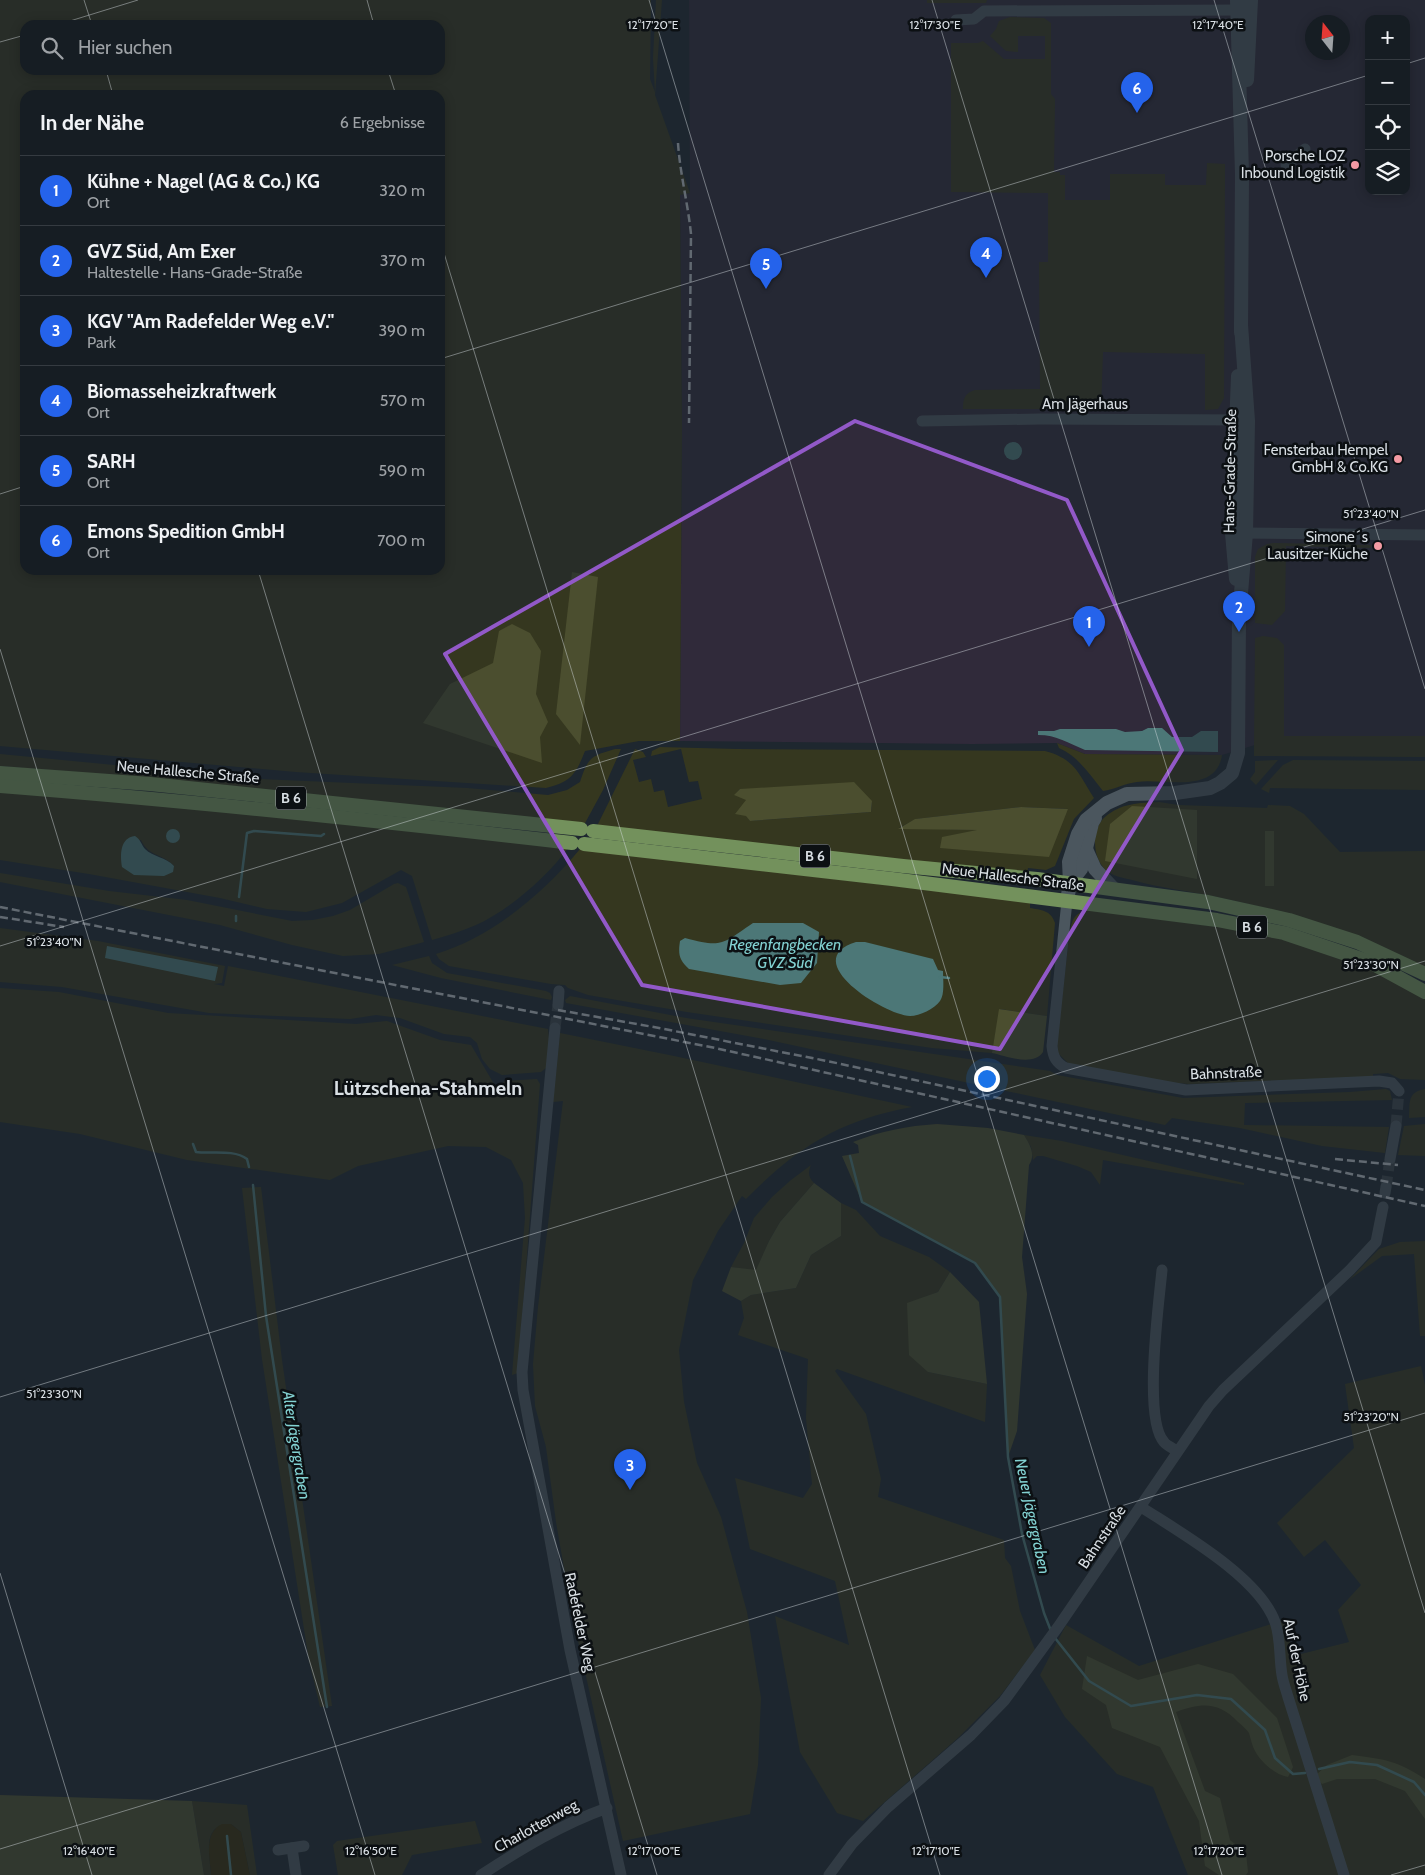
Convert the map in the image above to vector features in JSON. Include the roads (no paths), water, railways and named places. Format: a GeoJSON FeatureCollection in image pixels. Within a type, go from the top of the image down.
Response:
{"type":"FeatureCollection","features":[{"type":"Feature","properties":{"kind":"main road","name":"Neue Hallesche Straße"},"geometry":{"type":"LineString","coordinates":[[0,773],[169,786],[1114,888],[1208,902],[1289,920],[1356,942],[1425,974]]}},
{"type":"Feature","properties":{"kind":"main road","name":"Neue Hallesche Straße"},"geometry":{"type":"LineString","coordinates":[[0,786],[174,800],[578,843],[892,878],[1217,920],[1284,933],[1370,962],[1425,992]]}},
{"type":"Feature","properties":{"kind":"street"},"geometry":{"type":"LineString","coordinates":[[956,20],[974,19],[984,11],[1244,5]]}},
{"type":"Feature","properties":{"kind":"street","name":"Hans-Grade-Straße"},"geometry":{"type":"LineString","coordinates":[[1068,901],[1070,883],[1069,862],[1078,834],[1086,820],[1102,806],[1127,794],[1204,790],[1220,783],[1232,773],[1238,753],[1244,5]]}},
{"type":"Feature","properties":{"kind":"street"},"geometry":{"type":"LineString","coordinates":[[1286,165],[1305,149]]}},
{"type":"Feature","properties":{"kind":"street","name":"Am Jägerhaus"},"geometry":{"type":"LineString","coordinates":[[922,421],[1040,419],[1242,420]]}},
{"type":"Feature","properties":{"kind":"street"},"geometry":{"type":"LineString","coordinates":[[1239,533],[1425,535]]}},
{"type":"Feature","properties":{"kind":"street","name":"Hans-Grade-Straße"},"geometry":{"type":"LineString","coordinates":[[1070,883],[1081,870],[1092,823],[1102,806]]}},
{"type":"Feature","properties":{"kind":"street"},"geometry":{"type":"LineString","coordinates":[[1086,849],[1095,869],[1114,888]]}},
{"type":"Feature","properties":{"kind":"street","name":"Bahnstraße"},"geometry":{"type":"LineString","coordinates":[[1068,901],[1052,1046],[1055,1059],[1060,1065],[1066,1068],[1186,1090],[1379,1081],[1392,1083],[1399,1091]]}},
{"type":"Feature","properties":{"kind":"street"},"geometry":{"type":"LineString","coordinates":[[558,1006],[559,991]]}},
{"type":"Feature","properties":{"kind":"street","name":"Radefelder Weg"},"geometry":{"type":"LineString","coordinates":[[554,1028],[522,1372],[523,1390],[566,1631],[621,1875]]}},
{"type":"Feature","properties":{"kind":"street"},"geometry":{"type":"LineString","coordinates":[[1390,1159],[1396,1126]]}},
{"type":"Feature","properties":{"kind":"street","name":"Bahnstraße"},"geometry":{"type":"LineString","coordinates":[[828,1875],[852,1844],[888,1807],[990,1716],[1049,1640],[1209,1406],[1223,1390],[1350,1270],[1376,1242],[1383,1207]]}},
{"type":"Feature","properties":{"kind":"street"},"geometry":{"type":"LineString","coordinates":[[1162,1270],[1156,1334],[1155,1415],[1164,1442],[1177,1451]]}},
{"type":"Feature","properties":{"kind":"street","name":"Auf der Höhe"},"geometry":{"type":"LineString","coordinates":[[1141,1507],[1236,1573],[1265,1603],[1276,1623],[1282,1676],[1344,1875]]}},
{"type":"Feature","properties":{"kind":"street","name":"Charlottenweg"},"geometry":{"type":"LineString","coordinates":[[481,1875],[559,1828],[586,1815],[607,1808]]}},
{"type":"Feature","properties":{"kind":"street"},"geometry":{"type":"LineString","coordinates":[[278,1850],[304,1846]]}},
{"type":"Feature","properties":{"kind":"street"},"geometry":{"type":"LineString","coordinates":[[292,1848],[296,1875]]}},
{"type":"Feature","properties":{"kind":"water"},"geometry":{"type":"Polygon","coordinates":[[[1013,442],[1019,445],[1022,451],[1019,457],[1013,460],[1007,457],[1004,451],[1007,445],[1013,442]]]}},
{"type":"Feature","properties":{"kind":"water"},"geometry":{"type":"Polygon","coordinates":[[[1148,728],[1162,728],[1172,737],[1192,737],[1201,731],[1218,731],[1218,752],[1085,750],[1057,738],[1038,735],[1038,731],[1060,729],[1116,729],[1125,732],[1142,731],[1148,728]]]}},
{"type":"Feature","properties":{"kind":"water"},"geometry":{"type":"Polygon","coordinates":[[[170,829],[176,829],[180,836],[176,843],[170,843],[166,839],[166,833],[170,829]]]}},
{"type":"Feature","properties":{"kind":"water"},"geometry":{"type":"Polygon","coordinates":[[[135,836],[148,852],[174,866],[173,872],[164,876],[134,875],[122,867],[122,847],[126,840],[135,836]]]}},
{"type":"Feature","properties":{"kind":"water","name":"Regenfangbecken GVZ Süd"},"geometry":{"type":"Polygon","coordinates":[[[753,923],[803,923],[819,932],[817,963],[801,983],[780,985],[689,969],[681,960],[679,953],[680,941],[685,938],[707,943],[722,942],[735,936],[753,923]]]}},
{"type":"Feature","properties":{"kind":"water","name":"Regenfangbecken GVZ Süd"},"geometry":{"type":"Polygon","coordinates":[[[856,942],[865,942],[933,959],[938,970],[943,971],[943,991],[940,1001],[926,1012],[910,1016],[882,1007],[866,997],[840,973],[836,961],[840,950],[856,942]]]}},
{"type":"Feature","properties":{"kind":"water"},"geometry":{"type":"Polygon","coordinates":[[[107,946],[218,967],[215,981],[105,958],[107,946]]]}},
{"type":"Feature","properties":{"kind":"waterway","name":"Alter Jägergraben"},"geometry":{"type":"LineString","coordinates":[[239,897],[247,833],[254,831],[321,836],[324,834]]}},
{"type":"Feature","properties":{"kind":"waterway","name":"Alter Jägergraben"},"geometry":{"type":"LineString","coordinates":[[236,916],[236,921]]}},
{"type":"Feature","properties":{"kind":"waterway"},"geometry":{"type":"LineString","coordinates":[[940,977],[949,978]]}},
{"type":"Feature","properties":{"kind":"waterway","name":"Alter Jägergraben"},"geometry":{"type":"LineString","coordinates":[[193,1144],[196,1152],[229,1153],[242,1156],[247,1159],[249,1167]]}},
{"type":"Feature","properties":{"kind":"waterway","name":"Neuer Jägergraben"},"geometry":{"type":"LineString","coordinates":[[850,1156],[862,1202],[975,1263],[1000,1297],[1008,1457],[1022,1534],[1044,1613],[1051,1631]]}},
{"type":"Feature","properties":{"kind":"waterway","name":"Alter Jägergraben"},"geometry":{"type":"LineString","coordinates":[[253,1185],[266,1316],[327,1707]]}},
{"type":"Feature","properties":{"kind":"waterway","name":"Neuer Jägergraben"},"geometry":{"type":"LineString","coordinates":[[1055,1638],[1089,1681],[1131,1706],[1197,1695],[1231,1699],[1265,1730],[1275,1758],[1293,1774],[1305,1773]]}},
{"type":"Feature","properties":{"kind":"waterway","name":"Neuer Jägergraben"},"geometry":{"type":"LineString","coordinates":[[1319,1769],[1350,1762],[1377,1765],[1414,1782],[1425,1795]]}},
{"type":"Feature","properties":{"kind":"waterway","name":"Alter Jägergraben"},"geometry":{"type":"LineString","coordinates":[[227,1836],[231,1875]]}},
{"type":"Feature","properties":{"kind":"tunnel"},"geometry":{"type":"LineString","coordinates":[[555,1028],[558,1005]]}},
{"type":"Feature","properties":{"kind":"tunnel"},"geometry":{"type":"LineString","coordinates":[[1396,1126],[1399,1091]]}},
{"type":"Feature","properties":{"kind":"tunnel"},"geometry":{"type":"LineString","coordinates":[[1386,1187],[1390,1159]]}},
{"type":"Feature","properties":{"kind":"railway"},"geometry":{"type":"LineString","coordinates":[[678,143],[691,234],[689,423]]}},
{"type":"Feature","properties":{"kind":"railway"},"geometry":{"type":"LineString","coordinates":[[0,907],[715,1048],[1425,1206]]}},
{"type":"Feature","properties":{"kind":"railway"},"geometry":{"type":"LineString","coordinates":[[0,917],[64,927]]}},
{"type":"Feature","properties":{"kind":"railway"},"geometry":{"type":"LineString","coordinates":[[558,1010],[827,1061],[1425,1190]]}},
{"type":"Feature","properties":{"kind":"railway"},"geometry":{"type":"LineString","coordinates":[[1335,1159],[1398,1165]]}},
{"type":"Feature","properties":{"kind":"place","name":"Emons Spedition GmbH"},"geometry":{"type":"Point","coordinates":[1137,113]}},
{"type":"Feature","properties":{"kind":"place","name":"Porsche LOZ Inbound Logistik"},"geometry":{"type":"Point","coordinates":[1355,165]}},
{"type":"Feature","properties":{"kind":"place","name":"Biomasseheizkraftwerk"},"geometry":{"type":"Point","coordinates":[986,278]}},
{"type":"Feature","properties":{"kind":"place","name":"SARH"},"geometry":{"type":"Point","coordinates":[766,289]}},
{"type":"Feature","properties":{"kind":"place","name":"Fensterbau Hempel GmbH & Co.KG"},"geometry":{"type":"Point","coordinates":[1398,459]}},
{"type":"Feature","properties":{"kind":"place","name":"Simone´s Lausitzer-Küche"},"geometry":{"type":"Point","coordinates":[1378,546]}},
{"type":"Feature","properties":{"kind":"place","name":"GVZ Süd, Am Exer"},"geometry":{"type":"Point","coordinates":[1239,632]}},
{"type":"Feature","properties":{"kind":"place","name":"Kühne + Nagel (AG & Co.) KG"},"geometry":{"type":"Point","coordinates":[1089,647]}},
{"type":"Feature","properties":{"kind":"place","name":"KGV \"Am Radefelder Weg e.V.\""},"geometry":{"type":"Point","coordinates":[630,1490]}},
{"type":"Feature","properties":{"kind":"district","name":"Lützschena-Stahmeln"},"geometry":{"type":"Point","coordinates":[428,1088]}}]}
